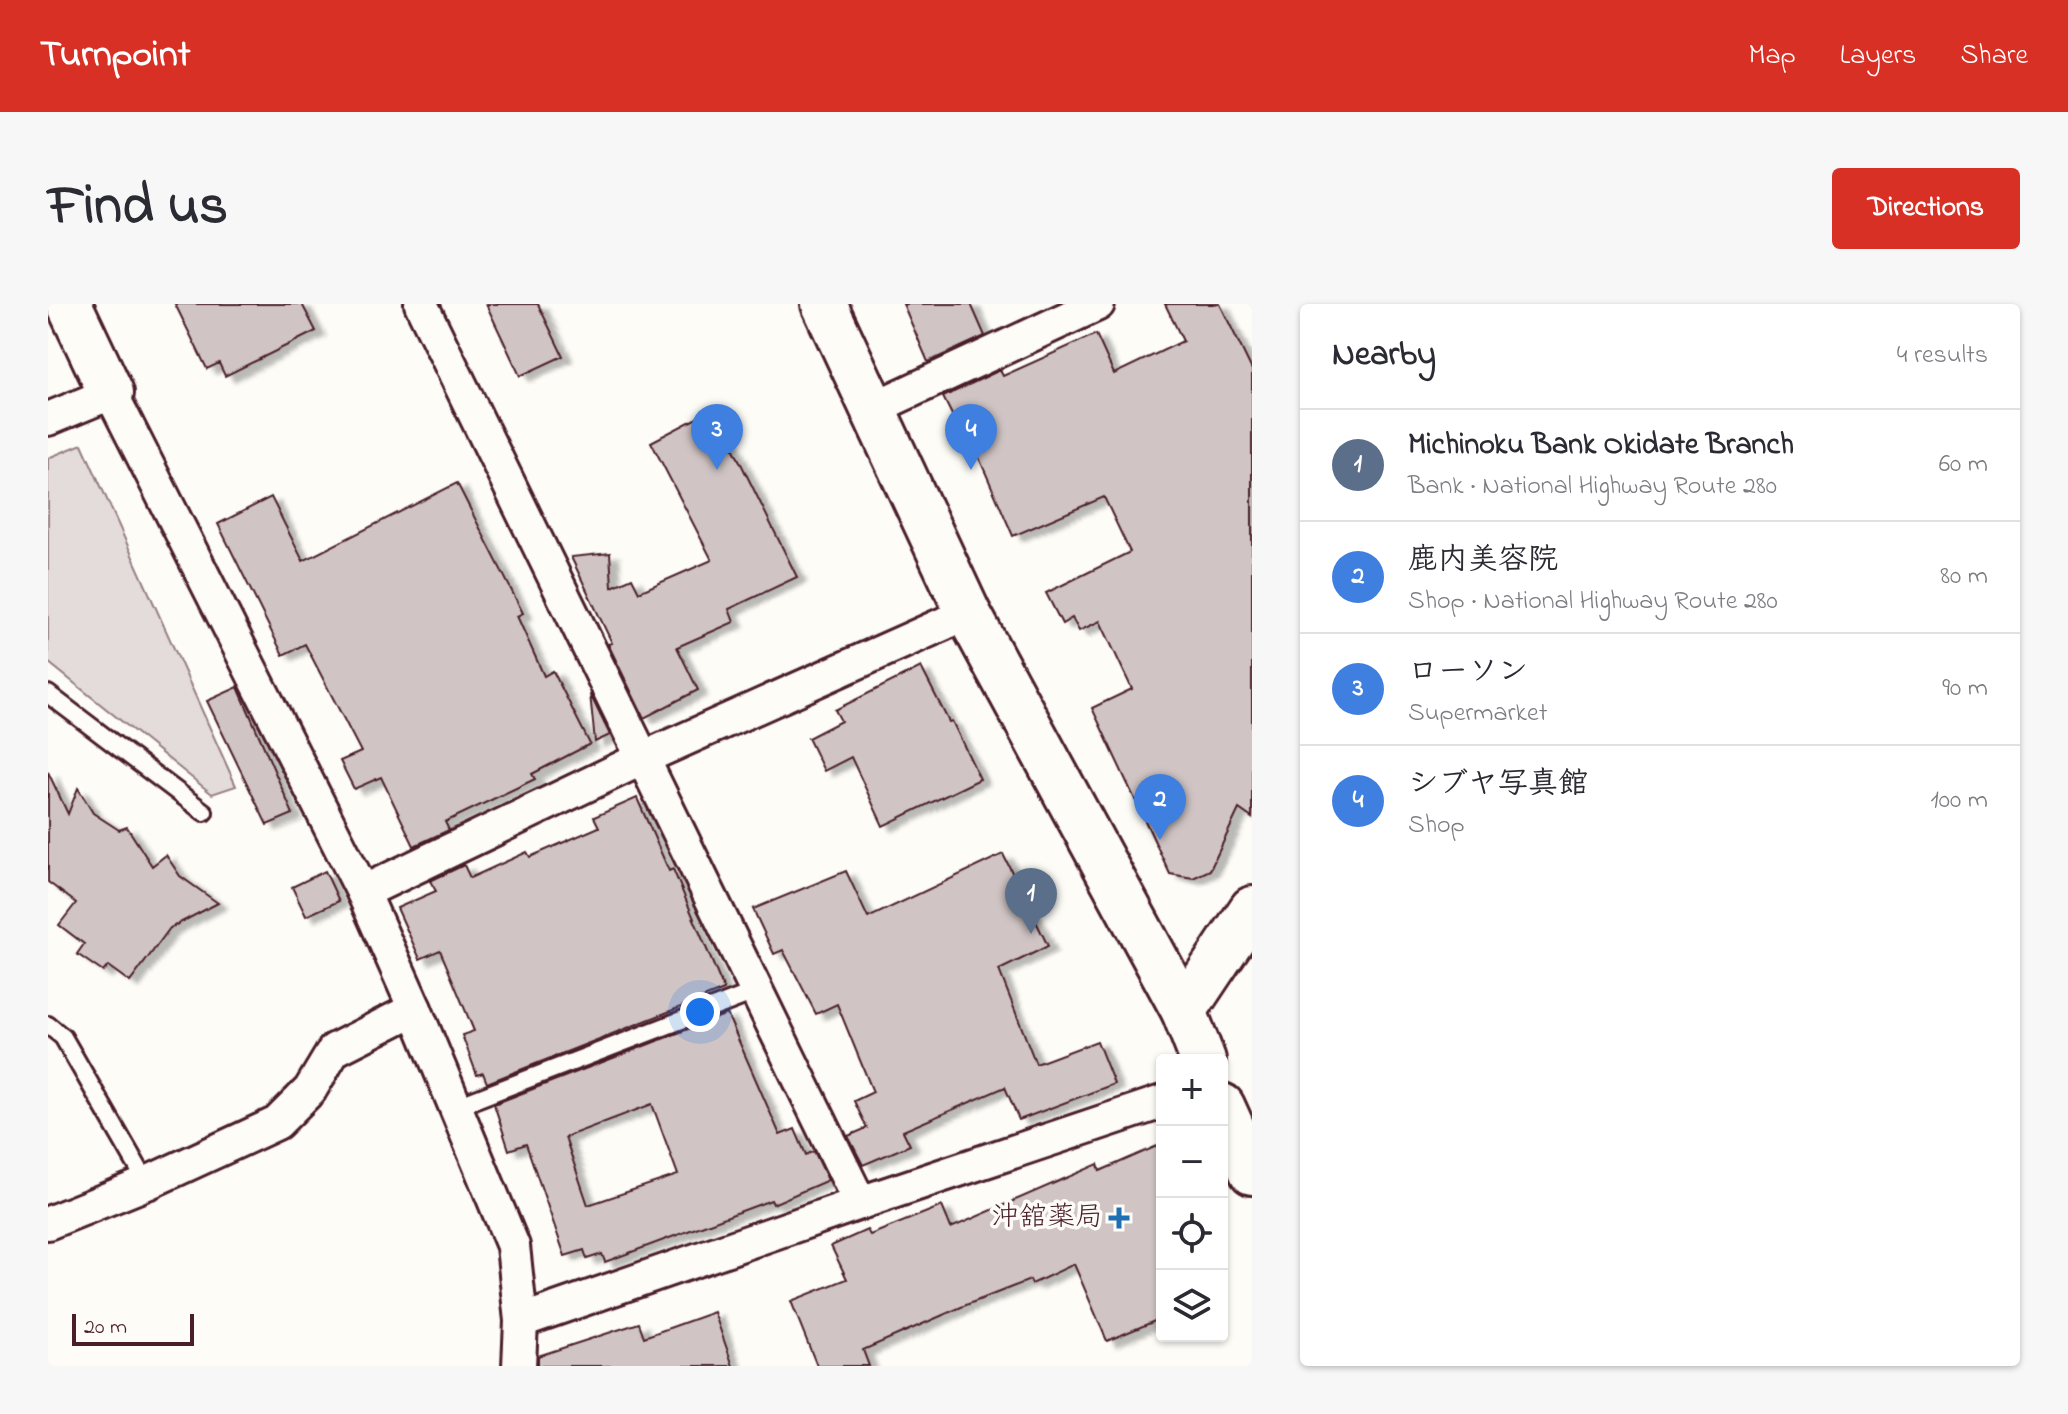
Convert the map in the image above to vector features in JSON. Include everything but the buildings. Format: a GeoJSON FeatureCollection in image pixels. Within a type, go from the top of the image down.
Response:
{"type":"FeatureCollection","features":[{"type":"Feature","properties":{"kind":"main road"},"geometry":{"type":"LineString","coordinates":[[69,304],[111,393]]}},
{"type":"Feature","properties":{"kind":"main road"},"geometry":{"type":"LineString","coordinates":[[824,304],[968,613],[1184,1011],[1201,1054]]}},
{"type":"Feature","properties":{"kind":"main road"},"geometry":{"type":"LineString","coordinates":[[1184,1011],[1252,909]]}},
{"type":"Feature","properties":{"kind":"main road"},"geometry":{"type":"LineString","coordinates":[[1228,1119],[1252,1172]]}},
{"type":"Feature","properties":{"kind":"street"},"geometry":{"type":"LineString","coordinates":[[421,304],[860,1203]]}},
{"type":"Feature","properties":{"kind":"street"},"geometry":{"type":"LineString","coordinates":[[872,409],[1098,304]]}},
{"type":"Feature","properties":{"kind":"street"},"geometry":{"type":"LineString","coordinates":[[48,419],[111,393],[363,892],[513,1246],[521,1321],[519,1366]]}},
{"type":"Feature","properties":{"kind":"street"},"geometry":{"type":"LineString","coordinates":[[363,892],[643,758],[968,613]]}},
{"type":"Feature","properties":{"kind":"street"},"geometry":{"type":"LineString","coordinates":[[48,1223],[147,1183],[277,1123],[310,1090],[334,1050],[415,1009]]}},
{"type":"Feature","properties":{"kind":"street"},"geometry":{"type":"LineString","coordinates":[[521,1321],[1156,1104]]}},
{"type":"Feature","properties":{"kind":"lane"},"geometry":{"type":"LineString","coordinates":[[48,694],[204,812]]}},
{"type":"Feature","properties":{"kind":"lane"},"geometry":{"type":"LineString","coordinates":[[455,1107],[757,991]]}},
{"type":"Feature","properties":{"kind":"lane"},"geometry":{"type":"LineString","coordinates":[[48,1025],[63,1037],[147,1183]]}},
{"type":"Feature","properties":{"kind":"shaded area"},"geometry":{"type":"Polygon","coordinates":[[[82,444],[236,786],[212,794],[48,662],[48,458],[82,444]]]}},
{"type":"Feature","properties":{"kind":"place","name":"ローソン"},"geometry":{"type":"Point","coordinates":[717,470]}},
{"type":"Feature","properties":{"kind":"place","name":"シブヤ写真館"},"geometry":{"type":"Point","coordinates":[971,470]}},
{"type":"Feature","properties":{"kind":"place","name":"鹿内美容院"},"geometry":{"type":"Point","coordinates":[1160,840]}},
{"type":"Feature","properties":{"kind":"place","name":"Michinoku Bank Okidate Branch"},"geometry":{"type":"Point","coordinates":[1031,934]}},
{"type":"Feature","properties":{"kind":"place","name":"沖舘薬局"},"geometry":{"type":"Point","coordinates":[1119,1218]}}]}
